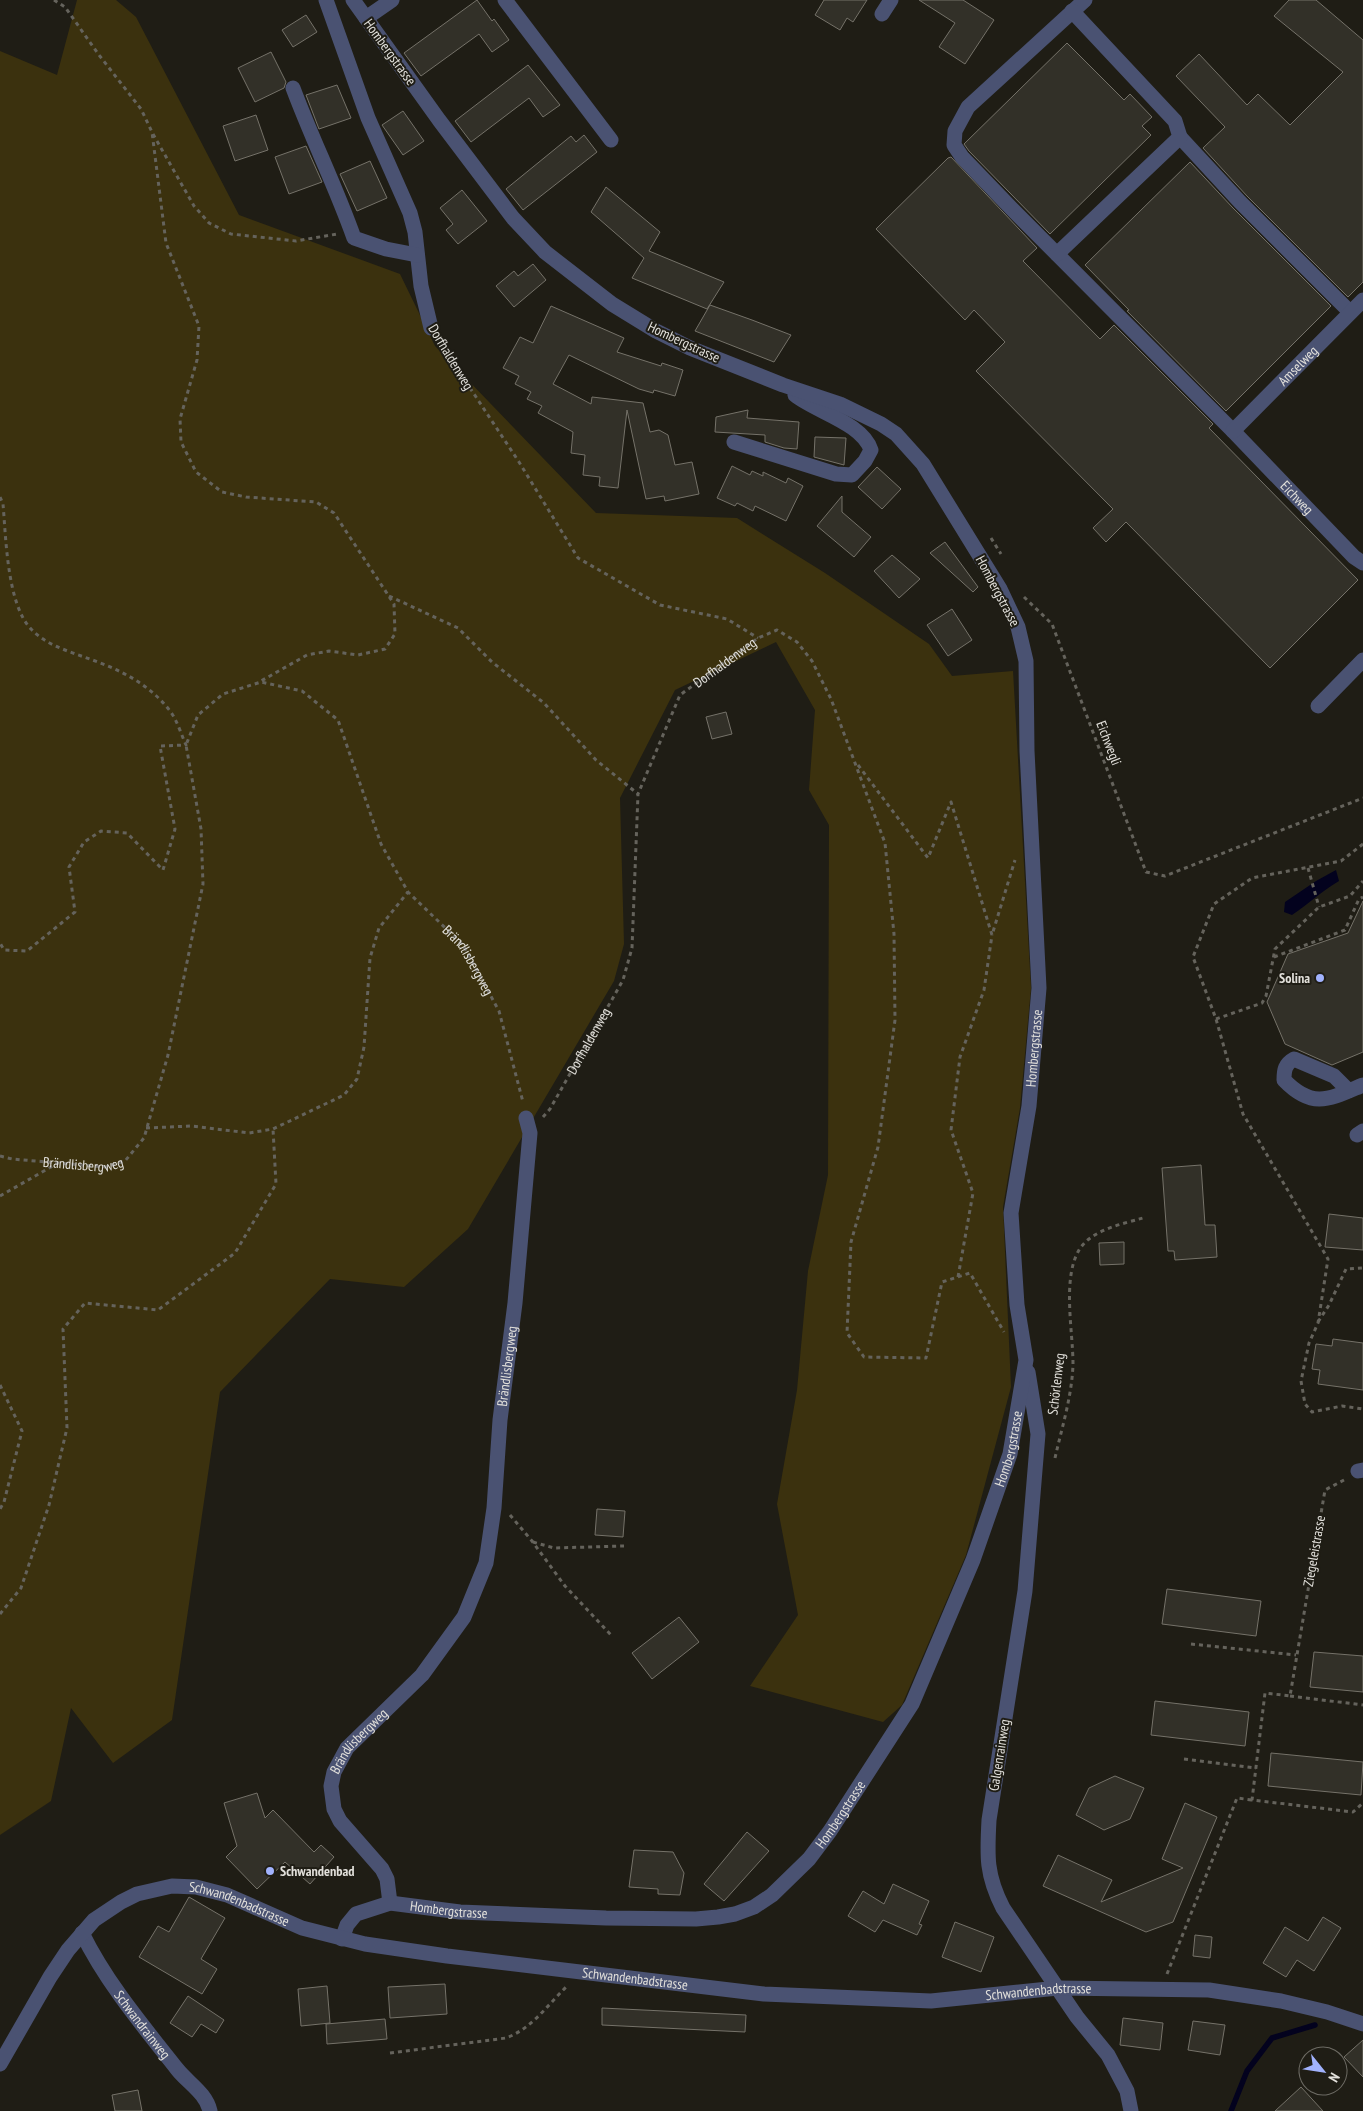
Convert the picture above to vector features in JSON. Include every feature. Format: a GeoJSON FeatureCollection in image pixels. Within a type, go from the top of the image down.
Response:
{"type":"FeatureCollection","features":[{"type":"Feature","properties":{"kind":"street","name":"Dorfhaldenweg"},"geometry":{"type":"LineString","coordinates":[[326,0],[368,118],[410,213],[415,232],[421,286],[431,328]]}},
{"type":"Feature","properties":{"kind":"street","name":"Hombergstrasse"},"geometry":{"type":"LineString","coordinates":[[342,1939],[346,1925],[356,1914],[390,1903],[460,1912],[606,1918],[696,1919],[735,1914],[754,1907],[772,1895],[809,1860],[830,1831],[912,1704],[974,1560],[1010,1454],[1026,1360],[1016,1305],[1011,1213],[1028,1106],[1039,988],[1026,751],[1026,660],[1018,627],[1000,589],[928,471],[896,434],[881,424],[856,411],[782,385],[690,348],[656,331],[598,294],[545,252],[513,218],[353,0]]}},
{"type":"Feature","properties":{"kind":"street"},"geometry":{"type":"LineString","coordinates":[[366,18],[392,0]]}},
{"type":"Feature","properties":{"kind":"street"},"geometry":{"type":"LineString","coordinates":[[505,0],[611,140]]}},
{"type":"Feature","properties":{"kind":"street"},"geometry":{"type":"LineString","coordinates":[[882,14],[891,0]]}},
{"type":"Feature","properties":{"kind":"street","name":"Eichweg"},"geometry":{"type":"LineString","coordinates":[[1084,0],[968,107],[955,131],[954,145],[962,156],[1057,254],[1233,430],[1354,557],[1363,563]]}},
{"type":"Feature","properties":{"kind":"street"},"geometry":{"type":"LineString","coordinates":[[1072,11],[1175,121],[1180,137],[1240,202],[1350,312]]}},
{"type":"Feature","properties":{"kind":"street"},"geometry":{"type":"LineString","coordinates":[[293,88],[305,121],[338,192],[354,238],[386,249],[417,255]]}},
{"type":"Feature","properties":{"kind":"street"},"geometry":{"type":"LineString","coordinates":[[1057,254],[1180,137]]}},
{"type":"Feature","properties":{"kind":"street","name":"Amselweg"},"geometry":{"type":"LineString","coordinates":[[1233,430],[1363,300]]}},
{"type":"Feature","properties":{"kind":"street"},"geometry":{"type":"LineString","coordinates":[[734,442],[846,476],[852,475],[865,461],[871,450],[861,436],[848,426],[800,399],[782,385]]}},
{"type":"Feature","properties":{"kind":"street"},"geometry":{"type":"LineString","coordinates":[[1318,706],[1363,660]]}},
{"type":"Feature","properties":{"kind":"street","name":"Brändlisbergweg"},"geometry":{"type":"LineString","coordinates":[[390,1903],[387,1879],[382,1869],[340,1821],[334,1809],[331,1786],[334,1772],[347,1748],[422,1675],[464,1617],[486,1563],[494,1508],[500,1420],[515,1303],[530,1133],[526,1118]]}},
{"type":"Feature","properties":{"kind":"street","name":"Galgenrainweg"},"geometry":{"type":"LineString","coordinates":[[1026,1360],[1038,1434],[1025,1591],[989,1820],[987,1851],[989,1874],[994,1892],[1003,1908],[1077,2017],[1108,2055],[1127,2091],[1131,2111]]}},
{"type":"Feature","properties":{"kind":"street","name":"Schwandenbadstrasse"},"geometry":{"type":"LineString","coordinates":[[0,2064],[50,1977],[82,1933],[94,1920],[121,1902],[150,1890],[172,1886],[196,1887],[227,1895],[302,1928],[342,1939],[447,1956],[764,1994],[931,2001],[1058,1988],[1209,1990],[1281,2001],[1327,2012],[1363,2024]]}},
{"type":"Feature","properties":{"kind":"street","name":"Schwandrainweg"},"geometry":{"type":"LineString","coordinates":[[82,1933],[93,1954],[118,1991],[177,2070],[206,2100],[210,2111]]}},
{"type":"Feature","properties":{"kind":"path"},"geometry":{"type":"LineString","coordinates":[[54,0],[65,7],[141,109],[194,206],[209,223],[231,234],[296,242],[352,231]]}},
{"type":"Feature","properties":{"kind":"path"},"geometry":{"type":"LineString","coordinates":[[152,132],[166,243],[199,326],[197,360],[180,419],[182,442],[196,472],[222,492],[246,497],[316,502],[334,513],[394,604],[395,634],[386,649],[358,655],[329,651],[307,656],[261,682]]}},
{"type":"Feature","properties":{"kind":"path","name":"Dorfhaldenweg"},"geometry":{"type":"LineString","coordinates":[[431,328],[519,462],[578,558],[660,605],[728,619],[758,638],[680,695],[638,794],[632,948],[623,980],[550,1109],[530,1133]]}},
{"type":"Feature","properties":{"kind":"path"},"geometry":{"type":"LineString","coordinates":[[0,497],[4,504],[10,572],[18,607],[30,629],[54,647],[105,664],[143,684],[170,711],[186,745],[160,746],[175,829],[163,870],[128,833],[101,831],[84,842],[69,867],[75,912],[27,951],[4,950],[0,943]]}},
{"type":"Feature","properties":{"kind":"path"},"geometry":{"type":"LineString","coordinates":[[986,530],[1001,555]]}},
{"type":"Feature","properties":{"kind":"path","name":"Eichwegli"},"geometry":{"type":"LineString","coordinates":[[1020,590],[1025,598],[1052,624],[1146,872],[1165,876],[1363,798]]}},
{"type":"Feature","properties":{"kind":"path"},"geometry":{"type":"LineString","coordinates":[[389,595],[458,628],[492,662],[544,703],[596,760],[638,794]]}},
{"type":"Feature","properties":{"kind":"path"},"geometry":{"type":"LineString","coordinates":[[758,638],[777,630],[797,642],[812,661],[832,699],[885,843],[894,934],[895,1020],[878,1147],[851,1242],[847,1333],[864,1357],[926,1358],[942,1282],[970,1273],[999,1326],[1026,1360]]}},
{"type":"Feature","properties":{"kind":"path","name":"Brändlisbergweg"},"geometry":{"type":"LineString","coordinates":[[0,1156],[12,1159],[105,1167],[126,1161],[144,1138],[168,1055],[203,884],[201,829],[186,745],[198,715],[223,694],[261,682],[302,691],[338,720],[381,844],[408,892],[463,945],[498,1011],[526,1118]]}},
{"type":"Feature","properties":{"kind":"path"},"geometry":{"type":"LineString","coordinates":[[855,762],[928,858],[951,802],[992,935]]}},
{"type":"Feature","properties":{"kind":"path"},"geometry":{"type":"LineString","coordinates":[[958,1277],[972,1193],[951,1130],[960,1057],[984,990],[992,935],[1014,862],[1031,836]]}},
{"type":"Feature","properties":{"kind":"path"},"geometry":{"type":"LineString","coordinates":[[1308,868],[1319,907]]}},
{"type":"Feature","properties":{"kind":"path"},"geometry":{"type":"LineString","coordinates":[[1216,1019],[1262,1003],[1266,996],[1275,949],[1319,907],[1350,896],[1363,882]]}},
{"type":"Feature","properties":{"kind":"path"},"geometry":{"type":"LineString","coordinates":[[146,1128],[192,1126],[249,1132],[273,1129],[344,1095],[357,1080],[364,1047],[370,958],[379,928],[408,892]]}},
{"type":"Feature","properties":{"kind":"path"},"geometry":{"type":"LineString","coordinates":[[1274,957],[1345,930],[1359,899],[1363,897]]}},
{"type":"Feature","properties":{"kind":"path"},"geometry":{"type":"LineString","coordinates":[[0,1614],[21,1588],[49,1505],[67,1428],[63,1329],[85,1303],[158,1310],[235,1253],[276,1184],[273,1129]]}},
{"type":"Feature","properties":{"kind":"path"},"geometry":{"type":"LineString","coordinates":[[0,1196],[59,1163]]}},
{"type":"Feature","properties":{"kind":"path","name":"Schörlenweg"},"geometry":{"type":"LineString","coordinates":[[1054,1461],[1073,1365],[1070,1279],[1080,1249],[1101,1230],[1143,1218]]}},
{"type":"Feature","properties":{"kind":"path"},"geometry":{"type":"LineString","coordinates":[[1318,1323],[1346,1269],[1363,1268]]}},
{"type":"Feature","properties":{"kind":"path"},"geometry":{"type":"LineString","coordinates":[[0,1386],[22,1431],[4,1502],[0,1509]]}},
{"type":"Feature","properties":{"kind":"path"},"geometry":{"type":"LineString","coordinates":[[1312,1412],[1342,1406],[1363,1409]]}},
{"type":"Feature","properties":{"kind":"path","name":"Ziegeleistrasse"},"geometry":{"type":"LineString","coordinates":[[1290,1696],[1325,1490],[1360,1471]]}},
{"type":"Feature","properties":{"kind":"path"},"geometry":{"type":"LineString","coordinates":[[494,1508],[511,1516],[565,1586],[611,1635]]}},
{"type":"Feature","properties":{"kind":"path"},"geometry":{"type":"LineString","coordinates":[[532,1541],[554,1548],[624,1546]]}},
{"type":"Feature","properties":{"kind":"path"},"geometry":{"type":"LineString","coordinates":[[1191,1644],[1296,1655]]}},
{"type":"Feature","properties":{"kind":"path"},"geometry":{"type":"LineString","coordinates":[[1252,1800],[1265,1693],[1363,1705]]}},
{"type":"Feature","properties":{"kind":"path"},"geometry":{"type":"LineString","coordinates":[[1184,1759],[1256,1768]]}},
{"type":"Feature","properties":{"kind":"path"},"geometry":{"type":"LineString","coordinates":[[1171,1964],[1237,1798],[1353,1812],[1363,1803]]}},
{"type":"Feature","properties":{"kind":"path"},"geometry":{"type":"LineString","coordinates":[[390,2053],[506,2038],[519,2033],[580,1972]]}},
{"type":"Feature","properties":{"kind":"shaded area"},"geometry":{"type":"Polygon","coordinates":[[[77,0],[116,0],[136,17],[239,215],[400,274],[435,346],[596,513],[737,518],[825,573],[929,644],[952,676],[1013,671],[1031,988],[1020,1108],[1003,1207],[1011,1387],[966,1555],[902,1705],[883,1722],[750,1686],[798,1615],[777,1504],[797,1390],[808,1271],[828,1175],[829,825],[809,790],[815,710],[776,642],[675,690],[620,798],[624,944],[614,981],[468,1229],[404,1287],[330,1279],[220,1392],[172,1720],[113,1763],[71,1708],[51,1801],[0,1835],[0,51],[57,75],[77,0]]]}},
{"type":"Feature","properties":{"kind":"water"},"geometry":{"type":"Polygon","coordinates":[[[1336,870],[1339,881],[1292,915],[1284,912],[1285,902],[1336,870]]]}},
{"type":"Feature","properties":{"kind":"building"},"geometry":{"type":"Polygon","coordinates":[[[477,0],[509,40],[492,52],[479,34],[421,76],[404,53],[477,0]]]}},
{"type":"Feature","properties":{"kind":"building"},"geometry":{"type":"Polygon","coordinates":[[[824,0],[867,0],[853,22],[847,18],[840,30],[815,15],[824,0]]]}},
{"type":"Feature","properties":{"kind":"building"},"geometry":{"type":"Polygon","coordinates":[[[919,0],[963,0],[994,20],[965,64],[939,47],[955,23],[919,0]]]}},
{"type":"Feature","properties":{"kind":"building"},"geometry":{"type":"Polygon","coordinates":[[[1289,0],[1316,0],[1363,40],[1363,282],[1348,297],[1247,196],[1203,148],[1225,127],[1176,76],[1199,54],[1247,105],[1258,94],[1290,125],[1343,72],[1274,16],[1289,0]]]}},
{"type":"Feature","properties":{"kind":"building"},"geometry":{"type":"Polygon","coordinates":[[[306,15],[317,32],[293,47],[282,30],[306,15]]]}},
{"type":"Feature","properties":{"kind":"building"},"geometry":{"type":"Polygon","coordinates":[[[1067,43],[1124,100],[1130,94],[1152,117],[1142,126],[1151,135],[1050,234],[964,144],[1067,43]]]}},
{"type":"Feature","properties":{"kind":"building"},"geometry":{"type":"Polygon","coordinates":[[[271,52],[286,82],[284,88],[255,102],[238,68],[271,52]]]}},
{"type":"Feature","properties":{"kind":"building"},"geometry":{"type":"Polygon","coordinates":[[[528,65],[560,105],[543,117],[529,98],[471,142],[455,121],[528,65]]]}},
{"type":"Feature","properties":{"kind":"building"},"geometry":{"type":"Polygon","coordinates":[[[337,85],[351,118],[319,129],[306,95],[337,85]]]}},
{"type":"Feature","properties":{"kind":"building"},"geometry":{"type":"Polygon","coordinates":[[[403,111],[424,141],[403,155],[382,125],[403,111]]]}},
{"type":"Feature","properties":{"kind":"building"},"geometry":{"type":"Polygon","coordinates":[[[256,115],[268,150],[235,161],[223,126],[256,115]]]}},
{"type":"Feature","properties":{"kind":"building"},"geometry":{"type":"Polygon","coordinates":[[[584,135],[597,152],[523,210],[506,189],[571,136],[576,142],[584,135]]]}},
{"type":"Feature","properties":{"kind":"building"},"geometry":{"type":"Polygon","coordinates":[[[306,146],[322,182],[289,194],[275,157],[306,146]]]}},
{"type":"Feature","properties":{"kind":"building"},"geometry":{"type":"Polygon","coordinates":[[[951,157],[1037,248],[1023,261],[1100,339],[1114,325],[1213,424],[1209,428],[1358,580],[1270,668],[1126,522],[1106,542],[1093,528],[1113,509],[976,371],[1005,342],[974,310],[965,320],[876,229],[951,157]]]}},
{"type":"Feature","properties":{"kind":"building"},"geometry":{"type":"Polygon","coordinates":[[[370,161],[387,198],[357,211],[340,174],[370,161]]]}},
{"type":"Feature","properties":{"kind":"building"},"geometry":{"type":"Polygon","coordinates":[[[1190,162],[1331,306],[1226,411],[1127,311],[1129,310],[1085,265],[1190,162]]]}},
{"type":"Feature","properties":{"kind":"building"},"geometry":{"type":"Polygon","coordinates":[[[606,187],[660,232],[649,251],[724,282],[707,309],[632,278],[644,258],[591,212],[606,187]]]}},
{"type":"Feature","properties":{"kind":"building"},"geometry":{"type":"Polygon","coordinates":[[[462,190],[487,221],[458,244],[446,230],[453,224],[440,208],[462,190]]]}},
{"type":"Feature","properties":{"kind":"building"},"geometry":{"type":"Polygon","coordinates":[[[533,264],[546,280],[514,307],[496,286],[514,271],[518,276],[533,264]]]}},
{"type":"Feature","properties":{"kind":"building"},"geometry":{"type":"Polygon","coordinates":[[[710,305],[791,335],[774,362],[695,331],[710,305]]]}},
{"type":"Feature","properties":{"kind":"building"},"geometry":{"type":"Polygon","coordinates":[[[551,306],[624,338],[617,352],[661,366],[662,363],[683,370],[675,396],[654,390],[653,393],[639,389],[569,355],[553,384],[591,404],[592,397],[643,403],[650,432],[659,430],[668,435],[675,465],[692,462],[699,494],[665,501],[664,496],[646,499],[627,410],[618,488],[599,486],[600,477],[583,475],[585,455],[571,453],[573,432],[538,413],[542,406],[527,399],[531,392],[515,384],[519,376],[503,368],[520,337],[533,343],[551,306]]]}},
{"type":"Feature","properties":{"kind":"building"},"geometry":{"type":"Polygon","coordinates":[[[748,410],[747,418],[799,422],[797,449],[784,448],[765,442],[765,435],[715,432],[716,417],[748,410]]]}},
{"type":"Feature","properties":{"kind":"building"},"geometry":{"type":"Polygon","coordinates":[[[815,437],[846,438],[844,465],[814,457],[815,437]]]}},
{"type":"Feature","properties":{"kind":"building"},"geometry":{"type":"Polygon","coordinates":[[[732,466],[750,475],[752,471],[763,476],[763,472],[786,483],[788,478],[803,486],[786,521],[755,506],[753,511],[737,503],[735,506],[717,498],[732,466]]]}},
{"type":"Feature","properties":{"kind":"building"},"geometry":{"type":"Polygon","coordinates":[[[877,467],[901,489],[882,509],[858,487],[877,467]]]}},
{"type":"Feature","properties":{"kind":"building"},"geometry":{"type":"Polygon","coordinates":[[[842,496],[842,512],[871,537],[854,557],[817,526],[842,496]]]}},
{"type":"Feature","properties":{"kind":"building"},"geometry":{"type":"Polygon","coordinates":[[[945,542],[978,587],[973,592],[930,553],[945,542]]]}},
{"type":"Feature","properties":{"kind":"building"},"geometry":{"type":"Polygon","coordinates":[[[892,555],[920,579],[899,598],[874,571],[892,555]]]}},
{"type":"Feature","properties":{"kind":"building"},"geometry":{"type":"Polygon","coordinates":[[[952,609],[972,640],[948,656],[927,625],[952,609]]]}},
{"type":"Feature","properties":{"kind":"building"},"geometry":{"type":"Polygon","coordinates":[[[726,712],[732,734],[712,739],[706,717],[726,712]]]}},
{"type":"Feature","properties":{"kind":"building","name":"Solina"},"geometry":{"type":"Polygon","coordinates":[[[1363,901],[1363,1052],[1332,1065],[1285,1044],[1267,1002],[1288,954],[1348,933],[1363,901]]]}},
{"type":"Feature","properties":{"kind":"building"},"geometry":{"type":"Polygon","coordinates":[[[1201,1165],[1205,1225],[1215,1225],[1217,1257],[1175,1260],[1174,1251],[1168,1251],[1162,1168],[1201,1165]]]}},
{"type":"Feature","properties":{"kind":"building"},"geometry":{"type":"Polygon","coordinates":[[[1329,1214],[1363,1218],[1363,1250],[1325,1247],[1329,1214]]]}},
{"type":"Feature","properties":{"kind":"building"},"geometry":{"type":"Polygon","coordinates":[[[1124,1242],[1124,1264],[1100,1265],[1099,1243],[1124,1242]]]}},
{"type":"Feature","properties":{"kind":"building"},"geometry":{"type":"Polygon","coordinates":[[[1333,1339],[1363,1343],[1363,1390],[1318,1384],[1320,1370],[1312,1369],[1316,1344],[1332,1346],[1333,1339]]]}},
{"type":"Feature","properties":{"kind":"building"},"geometry":{"type":"Polygon","coordinates":[[[597,1509],[625,1511],[623,1537],[595,1535],[597,1509]]]}},
{"type":"Feature","properties":{"kind":"building"},"geometry":{"type":"Polygon","coordinates":[[[1167,1589],[1261,1601],[1256,1636],[1162,1624],[1167,1589]]]}},
{"type":"Feature","properties":{"kind":"building"},"geometry":{"type":"Polygon","coordinates":[[[679,1617],[699,1642],[652,1679],[632,1653],[679,1617]]]}},
{"type":"Feature","properties":{"kind":"building"},"geometry":{"type":"Polygon","coordinates":[[[1314,1652],[1363,1656],[1363,1692],[1310,1687],[1314,1652]]]}},
{"type":"Feature","properties":{"kind":"building"},"geometry":{"type":"Polygon","coordinates":[[[1155,1701],[1249,1712],[1245,1746],[1151,1735],[1155,1701]]]}},
{"type":"Feature","properties":{"kind":"building"},"geometry":{"type":"Polygon","coordinates":[[[1271,1753],[1363,1762],[1361,1795],[1268,1786],[1271,1753]]]}},
{"type":"Feature","properties":{"kind":"building"},"geometry":{"type":"Polygon","coordinates":[[[1115,1776],[1144,1788],[1130,1819],[1104,1830],[1076,1815],[1089,1788],[1115,1776]]]}},
{"type":"Feature","properties":{"kind":"building"},"geometry":{"type":"Polygon","coordinates":[[[257,1793],[265,1818],[273,1810],[314,1852],[321,1845],[334,1857],[310,1884],[285,1862],[257,1889],[226,1857],[237,1846],[224,1803],[257,1793]]]}},
{"type":"Feature","properties":{"kind":"building"},"geometry":{"type":"Polygon","coordinates":[[[1185,1803],[1217,1817],[1173,1922],[1146,1932],[1043,1886],[1058,1855],[1112,1880],[1101,1902],[1183,1868],[1162,1859],[1185,1803]]]}},
{"type":"Feature","properties":{"kind":"building"},"geometry":{"type":"Polygon","coordinates":[[[747,1832],[769,1851],[724,1901],[704,1884],[747,1832]]]}},
{"type":"Feature","properties":{"kind":"building"},"geometry":{"type":"Polygon","coordinates":[[[634,1850],[673,1852],[684,1873],[680,1895],[658,1894],[658,1889],[629,1887],[634,1850]]]}},
{"type":"Feature","properties":{"kind":"building"},"geometry":{"type":"Polygon","coordinates":[[[893,1884],[929,1901],[919,1924],[922,1925],[917,1935],[883,1920],[875,1932],[848,1916],[863,1891],[884,1904],[893,1884]]]}},
{"type":"Feature","properties":{"kind":"building"},"geometry":{"type":"Polygon","coordinates":[[[189,1897],[225,1918],[201,1959],[217,1969],[202,1994],[139,1957],[158,1926],[169,1932],[189,1897]]]}},
{"type":"Feature","properties":{"kind":"building"},"geometry":{"type":"Polygon","coordinates":[[[1323,1917],[1341,1928],[1314,1971],[1297,1960],[1286,1977],[1263,1963],[1285,1927],[1308,1941],[1323,1917]]]}},
{"type":"Feature","properties":{"kind":"building"},"geometry":{"type":"Polygon","coordinates":[[[955,1922],[994,1937],[981,1972],[942,1957],[955,1922]]]}},
{"type":"Feature","properties":{"kind":"building"},"geometry":{"type":"Polygon","coordinates":[[[1195,1935],[1212,1937],[1210,1958],[1193,1956],[1195,1935]]]}},
{"type":"Feature","properties":{"kind":"building"},"geometry":{"type":"Polygon","coordinates":[[[445,1984],[447,2014],[390,2018],[388,1987],[445,1984]]]}},
{"type":"Feature","properties":{"kind":"building"},"geometry":{"type":"Polygon","coordinates":[[[327,1986],[330,2023],[301,2026],[298,1989],[327,1986]]]}},
{"type":"Feature","properties":{"kind":"building"},"geometry":{"type":"Polygon","coordinates":[[[188,1996],[224,2020],[216,2033],[201,2024],[192,2037],[170,2023],[188,1996]]]}},
{"type":"Feature","properties":{"kind":"building"},"geometry":{"type":"Polygon","coordinates":[[[602,2008],[746,2015],[745,2032],[602,2025],[602,2008]]]}},
{"type":"Feature","properties":{"kind":"building"},"geometry":{"type":"Polygon","coordinates":[[[1123,2018],[1163,2023],[1160,2050],[1120,2045],[1123,2018]]]}},
{"type":"Feature","properties":{"kind":"building"},"geometry":{"type":"Polygon","coordinates":[[[385,2019],[387,2039],[327,2044],[326,2024],[385,2019]]]}},
{"type":"Feature","properties":{"kind":"building"},"geometry":{"type":"Polygon","coordinates":[[[1193,2021],[1225,2025],[1220,2055],[1188,2050],[1193,2021]]]}},
{"type":"Feature","properties":{"kind":"building"},"geometry":{"type":"Polygon","coordinates":[[[1363,2040],[1363,2077],[1348,2061],[1348,2053],[1363,2040]]]}},
{"type":"Feature","properties":{"kind":"building"},"geometry":{"type":"Polygon","coordinates":[[[138,2090],[142,2111],[115,2111],[112,2095],[138,2090]]]}},
{"type":"Feature","properties":{"kind":"building"},"geometry":{"type":"Polygon","coordinates":[[[1298,2090],[1298,2096],[1309,2096],[1323,2111],[1275,2111],[1298,2090]]]}},
{"type":"Feature","properties":{"kind":"waterway"},"geometry":{"type":"LineString","coordinates":[[1231,2111],[1247,2071],[1272,2038],[1315,2025]]}},
{"type":"Feature","properties":{"kind":"place","name":"Solina"},"geometry":{"type":"Point","coordinates":[1320,978]}},
{"type":"Feature","properties":{"kind":"place","name":"Schwandenbad"},"geometry":{"type":"Point","coordinates":[270,1871]}}]}
